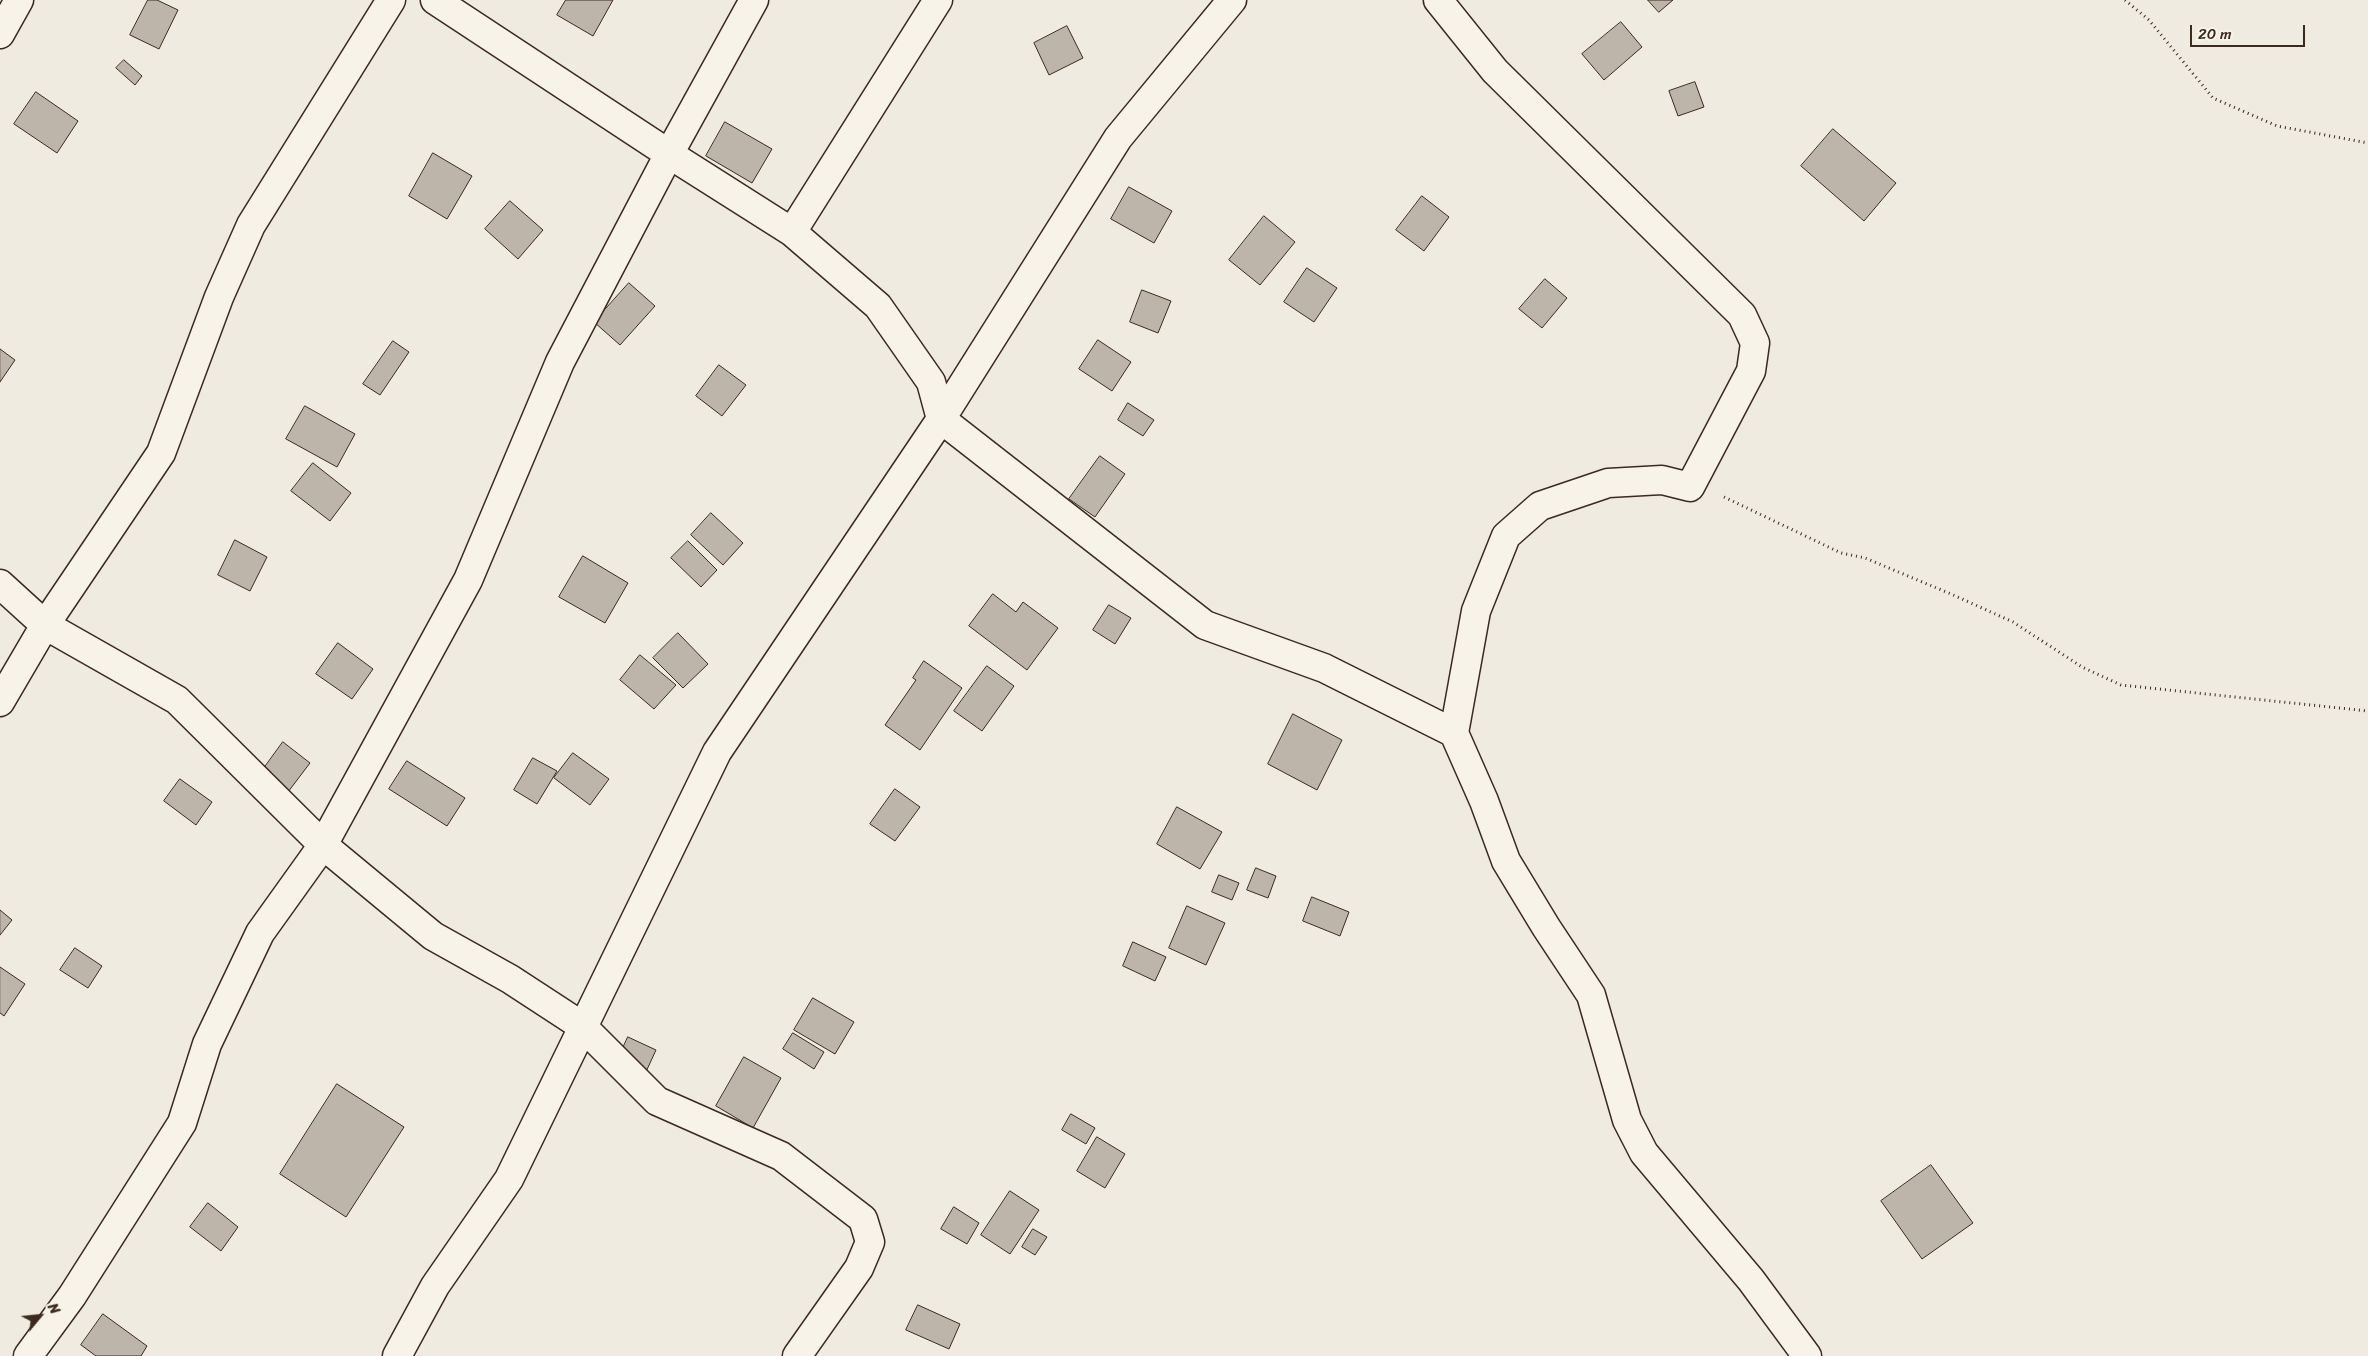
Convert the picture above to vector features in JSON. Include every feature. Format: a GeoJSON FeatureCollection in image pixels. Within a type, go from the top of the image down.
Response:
{"type":"FeatureCollection","features":[{"type":"Feature","properties":{"kind":"street"},"geometry":{"type":"LineString","coordinates":[[0,34],[19,0]]}},
{"type":"Feature","properties":{"kind":"street"},"geometry":{"type":"LineString","coordinates":[[0,702],[45,625],[161,453],[219,297],[251,224],[391,0]]}},
{"type":"Feature","properties":{"kind":"street"},"geometry":{"type":"LineString","coordinates":[[435,0],[669,154],[792,232],[878,306],[931,382],[941,419],[1205,625],[1324,668],[1454,733]]}},
{"type":"Feature","properties":{"kind":"street"},"geometry":{"type":"LineString","coordinates":[[28,1356],[72,1296],[182,1123],[207,1044],[260,933],[323,845],[468,580],[560,362],[669,154],[754,0]]}},
{"type":"Feature","properties":{"kind":"street"},"geometry":{"type":"LineString","coordinates":[[792,232],[938,0]]}},
{"type":"Feature","properties":{"kind":"street"},"geometry":{"type":"LineString","coordinates":[[397,1356],[436,1286],[509,1179],[717,752],[941,419],[1118,138],[1232,0]]}},
{"type":"Feature","properties":{"kind":"street"},"geometry":{"type":"LineString","coordinates":[[1438,0],[1495,71],[1742,315],[1754,343],[1751,371],[1690,487],[1662,480],[1608,483],[1540,506],[1506,536],[1476,611],[1454,733],[1484,801],[1506,861],[1546,927],[1591,995],[1627,1120],[1644,1153],[1751,1280],[1808,1356]]}},
{"type":"Feature","properties":{"kind":"street"},"geometry":{"type":"LineString","coordinates":[[0,584],[45,625],[177,700],[323,845],[433,936],[510,979],[582,1026],[657,1101],[781,1156],[863,1219],[870,1242],[859,1268],[796,1356]]}},
{"type":"Feature","properties":{"kind":"path"},"geometry":{"type":"LineString","coordinates":[[2125,0],[2149,20],[2213,98],[2277,126],[2368,143]]}},
{"type":"Feature","properties":{"kind":"path"},"geometry":{"type":"LineString","coordinates":[[1690,487],[1716,494],[1841,553],[1864,558],[2013,622],[2082,668],[2121,685],[2368,711]]}},
{"type":"Feature","properties":{"kind":"building"},"geometry":{"type":"Polygon","coordinates":[[[148,0],[157,0],[178,10],[159,49],[130,35],[148,0]]]}},
{"type":"Feature","properties":{"kind":"building"},"geometry":{"type":"Polygon","coordinates":[[[566,0],[613,0],[593,36],[557,15],[566,0]]]}},
{"type":"Feature","properties":{"kind":"building"},"geometry":{"type":"Polygon","coordinates":[[[1648,0],[1673,0],[1659,12],[1648,0]]]}},
{"type":"Feature","properties":{"kind":"building"},"geometry":{"type":"Polygon","coordinates":[[[1621,22],[1642,47],[1604,80],[1582,54],[1621,22]]]}},
{"type":"Feature","properties":{"kind":"building"},"geometry":{"type":"Polygon","coordinates":[[[1067,26],[1083,58],[1049,75],[1034,43],[1067,26]]]}},
{"type":"Feature","properties":{"kind":"building"},"geometry":{"type":"Polygon","coordinates":[[[124,60],[142,76],[135,85],[116,68],[124,60]]]}},
{"type":"Feature","properties":{"kind":"building"},"geometry":{"type":"Polygon","coordinates":[[[1695,82],[1704,107],[1678,116],[1669,91],[1695,82]]]}},
{"type":"Feature","properties":{"kind":"building"},"geometry":{"type":"Polygon","coordinates":[[[36,92],[78,121],[57,153],[14,124],[36,92]]]}},
{"type":"Feature","properties":{"kind":"building"},"geometry":{"type":"Polygon","coordinates":[[[725,122],[772,149],[752,183],[706,156],[725,122]]]}},
{"type":"Feature","properties":{"kind":"building"},"geometry":{"type":"Polygon","coordinates":[[[1833,129],[1896,183],[1864,221],[1801,166],[1833,129]]]}},
{"type":"Feature","properties":{"kind":"building"},"geometry":{"type":"Polygon","coordinates":[[[433,153],[472,176],[447,219],[409,196],[433,153]]]}},
{"type":"Feature","properties":{"kind":"building"},"geometry":{"type":"Polygon","coordinates":[[[1129,187],[1172,211],[1154,243],[1111,219],[1129,187]]]}},
{"type":"Feature","properties":{"kind":"building"},"geometry":{"type":"Polygon","coordinates":[[[1422,196],[1449,217],[1424,251],[1396,230],[1422,196]]]}},
{"type":"Feature","properties":{"kind":"building"},"geometry":{"type":"Polygon","coordinates":[[[510,201],[543,230],[518,259],[485,229],[510,201]]]}},
{"type":"Feature","properties":{"kind":"building"},"geometry":{"type":"Polygon","coordinates":[[[1264,216],[1295,242],[1260,285],[1229,260],[1264,216]]]}},
{"type":"Feature","properties":{"kind":"building"},"geometry":{"type":"Polygon","coordinates":[[[1307,268],[1337,288],[1314,322],[1284,302],[1307,268]]]}},
{"type":"Feature","properties":{"kind":"building"},"geometry":{"type":"Polygon","coordinates":[[[1545,279],[1567,298],[1542,328],[1519,309],[1545,279]]]}},
{"type":"Feature","properties":{"kind":"building"},"geometry":{"type":"Polygon","coordinates":[[[629,283],[655,306],[620,345],[594,322],[629,283]]]}},
{"type":"Feature","properties":{"kind":"building"},"geometry":{"type":"Polygon","coordinates":[[[1142,290],[1171,301],[1158,333],[1130,322],[1142,290]]]}},
{"type":"Feature","properties":{"kind":"building"},"geometry":{"type":"Polygon","coordinates":[[[1098,340],[1131,362],[1112,391],[1079,369],[1098,340]]]}},
{"type":"Feature","properties":{"kind":"building"},"geometry":{"type":"Polygon","coordinates":[[[393,341],[409,352],[380,395],[363,384],[393,341]]]}},
{"type":"Feature","properties":{"kind":"building"},"geometry":{"type":"Polygon","coordinates":[[[0,349],[15,360],[0,382],[0,349]]]}},
{"type":"Feature","properties":{"kind":"building"},"geometry":{"type":"Polygon","coordinates":[[[719,365],[746,385],[722,416],[696,396],[719,365]]]}},
{"type":"Feature","properties":{"kind":"building"},"geometry":{"type":"Polygon","coordinates":[[[1128,403],[1154,420],[1143,436],[1118,420],[1128,403]]]}},
{"type":"Feature","properties":{"kind":"building"},"geometry":{"type":"Polygon","coordinates":[[[305,406],[355,434],[337,467],[286,439],[305,406]]]}},
{"type":"Feature","properties":{"kind":"building"},"geometry":{"type":"Polygon","coordinates":[[[1100,456],[1125,474],[1095,517],[1069,499],[1100,456]]]}},
{"type":"Feature","properties":{"kind":"building"},"geometry":{"type":"Polygon","coordinates":[[[313,463],[351,493],[330,521],[291,491],[313,463]]]}},
{"type":"Feature","properties":{"kind":"building"},"geometry":{"type":"Polygon","coordinates":[[[711,513],[743,543],[723,565],[691,535],[711,513]]]}},
{"type":"Feature","properties":{"kind":"building"},"geometry":{"type":"Polygon","coordinates":[[[235,540],[267,557],[250,591],[218,575],[235,540]]]}},
{"type":"Feature","properties":{"kind":"building"},"geometry":{"type":"Polygon","coordinates":[[[688,541],[717,570],[701,587],[671,558],[688,541]]]}},
{"type":"Feature","properties":{"kind":"building"},"geometry":{"type":"Polygon","coordinates":[[[583,556],[628,583],[605,623],[559,597],[583,556]]]}},
{"type":"Feature","properties":{"kind":"building"},"geometry":{"type":"Polygon","coordinates":[[[993,594],[1016,612],[1023,602],[1058,628],[1027,670],[969,626],[993,594]]]}},
{"type":"Feature","properties":{"kind":"building"},"geometry":{"type":"Polygon","coordinates":[[[1109,605],[1131,618],[1115,644],[1093,630],[1109,605]]]}},
{"type":"Feature","properties":{"kind":"building"},"geometry":{"type":"Polygon","coordinates":[[[678,633],[708,664],[683,688],[653,658],[678,633]]]}},
{"type":"Feature","properties":{"kind":"building"},"geometry":{"type":"Polygon","coordinates":[[[338,643],[373,669],[352,699],[316,674],[338,643]]]}},
{"type":"Feature","properties":{"kind":"building"},"geometry":{"type":"Polygon","coordinates":[[[640,655],[676,685],[654,709],[620,680],[640,655]]]}},
{"type":"Feature","properties":{"kind":"building"},"geometry":{"type":"Polygon","coordinates":[[[924,661],[962,688],[920,750],[885,725],[916,680],[913,678],[924,661]]]}},
{"type":"Feature","properties":{"kind":"building"},"geometry":{"type":"Polygon","coordinates":[[[987,666],[1014,686],[982,731],[954,711],[987,666]]]}},
{"type":"Feature","properties":{"kind":"building"},"geometry":{"type":"Polygon","coordinates":[[[1293,714],[1342,740],[1317,790],[1268,764],[1293,714]]]}},
{"type":"Feature","properties":{"kind":"building"},"geometry":{"type":"Polygon","coordinates":[[[283,742],[310,763],[288,792],[262,771],[283,742]]]}},
{"type":"Feature","properties":{"kind":"building"},"geometry":{"type":"Polygon","coordinates":[[[573,753],[609,779],[590,805],[554,778],[573,753]]]}},
{"type":"Feature","properties":{"kind":"building"},"geometry":{"type":"Polygon","coordinates":[[[533,758],[557,771],[537,804],[514,790],[533,758]]]}},
{"type":"Feature","properties":{"kind":"building"},"geometry":{"type":"Polygon","coordinates":[[[407,761],[465,798],[447,826],[389,789],[407,761]]]}},
{"type":"Feature","properties":{"kind":"building"},"geometry":{"type":"Polygon","coordinates":[[[180,779],[212,802],[196,825],[164,801],[180,779]]]}},
{"type":"Feature","properties":{"kind":"building"},"geometry":{"type":"Polygon","coordinates":[[[895,789],[920,807],[895,841],[870,824],[895,789]]]}},
{"type":"Feature","properties":{"kind":"building"},"geometry":{"type":"Polygon","coordinates":[[[1177,807],[1222,832],[1200,869],[1157,844],[1177,807]]]}},
{"type":"Feature","properties":{"kind":"building"},"geometry":{"type":"Polygon","coordinates":[[[1256,868],[1276,876],[1268,898],[1247,890],[1256,868]]]}},
{"type":"Feature","properties":{"kind":"building"},"geometry":{"type":"Polygon","coordinates":[[[1219,875],[1239,883],[1232,900],[1212,892],[1219,875]]]}},
{"type":"Feature","properties":{"kind":"building"},"geometry":{"type":"Polygon","coordinates":[[[1312,897],[1349,912],[1340,936],[1303,921],[1312,897]]]}},
{"type":"Feature","properties":{"kind":"building"},"geometry":{"type":"Polygon","coordinates":[[[1187,906],[1225,923],[1206,965],[1169,948],[1187,906]]]}},
{"type":"Feature","properties":{"kind":"building"},"geometry":{"type":"Polygon","coordinates":[[[0,910],[12,920],[0,935],[0,910]]]}},
{"type":"Feature","properties":{"kind":"building"},"geometry":{"type":"Polygon","coordinates":[[[1133,942],[1166,957],[1155,981],[1123,966],[1133,942]]]}},
{"type":"Feature","properties":{"kind":"building"},"geometry":{"type":"Polygon","coordinates":[[[75,948],[102,966],[88,988],[60,970],[75,948]]]}},
{"type":"Feature","properties":{"kind":"building"},"geometry":{"type":"Polygon","coordinates":[[[0,967],[25,984],[4,1016],[0,1013],[0,967]]]}},
{"type":"Feature","properties":{"kind":"building"},"geometry":{"type":"Polygon","coordinates":[[[813,998],[854,1022],[835,1054],[794,1030],[813,998]]]}},
{"type":"Feature","properties":{"kind":"building"},"geometry":{"type":"Polygon","coordinates":[[[793,1033],[824,1052],[814,1069],[783,1049],[793,1033]]]}},
{"type":"Feature","properties":{"kind":"building"},"geometry":{"type":"Polygon","coordinates":[[[628,1037],[656,1050],[645,1074],[617,1061],[628,1037]]]}},
{"type":"Feature","properties":{"kind":"building"},"geometry":{"type":"Polygon","coordinates":[[[744,1057],[781,1078],[753,1128],[716,1106],[744,1057]]]}},
{"type":"Feature","properties":{"kind":"building"},"geometry":{"type":"Polygon","coordinates":[[[337,1084],[404,1127],[346,1217],[280,1174],[337,1084]]]}},
{"type":"Feature","properties":{"kind":"building"},"geometry":{"type":"Polygon","coordinates":[[[1071,1114],[1095,1128],[1086,1144],[1062,1130],[1071,1114]]]}},
{"type":"Feature","properties":{"kind":"building"},"geometry":{"type":"Polygon","coordinates":[[[1097,1137],[1125,1154],[1105,1188],[1077,1171],[1097,1137]]]}},
{"type":"Feature","properties":{"kind":"building"},"geometry":{"type":"Polygon","coordinates":[[[1931,1165],[1973,1223],[1922,1259],[1881,1201],[1931,1165]]]}},
{"type":"Feature","properties":{"kind":"building"},"geometry":{"type":"Polygon","coordinates":[[[1010,1191],[1039,1210],[1010,1254],[981,1235],[1010,1191]]]}},
{"type":"Feature","properties":{"kind":"building"},"geometry":{"type":"Polygon","coordinates":[[[208,1203],[238,1227],[221,1251],[190,1227],[208,1203]]]}},
{"type":"Feature","properties":{"kind":"building"},"geometry":{"type":"Polygon","coordinates":[[[954,1207],[979,1223],[967,1244],[941,1229],[954,1207]]]}},
{"type":"Feature","properties":{"kind":"building"},"geometry":{"type":"Polygon","coordinates":[[[1033,1229],[1047,1237],[1035,1255],[1022,1247],[1033,1229]]]}},
{"type":"Feature","properties":{"kind":"building"},"geometry":{"type":"Polygon","coordinates":[[[918,1305],[960,1324],[949,1349],[906,1330],[918,1305]]]}},
{"type":"Feature","properties":{"kind":"building"},"geometry":{"type":"Polygon","coordinates":[[[103,1314],[147,1346],[141,1356],[96,1356],[81,1345],[103,1314]]]}}]}
